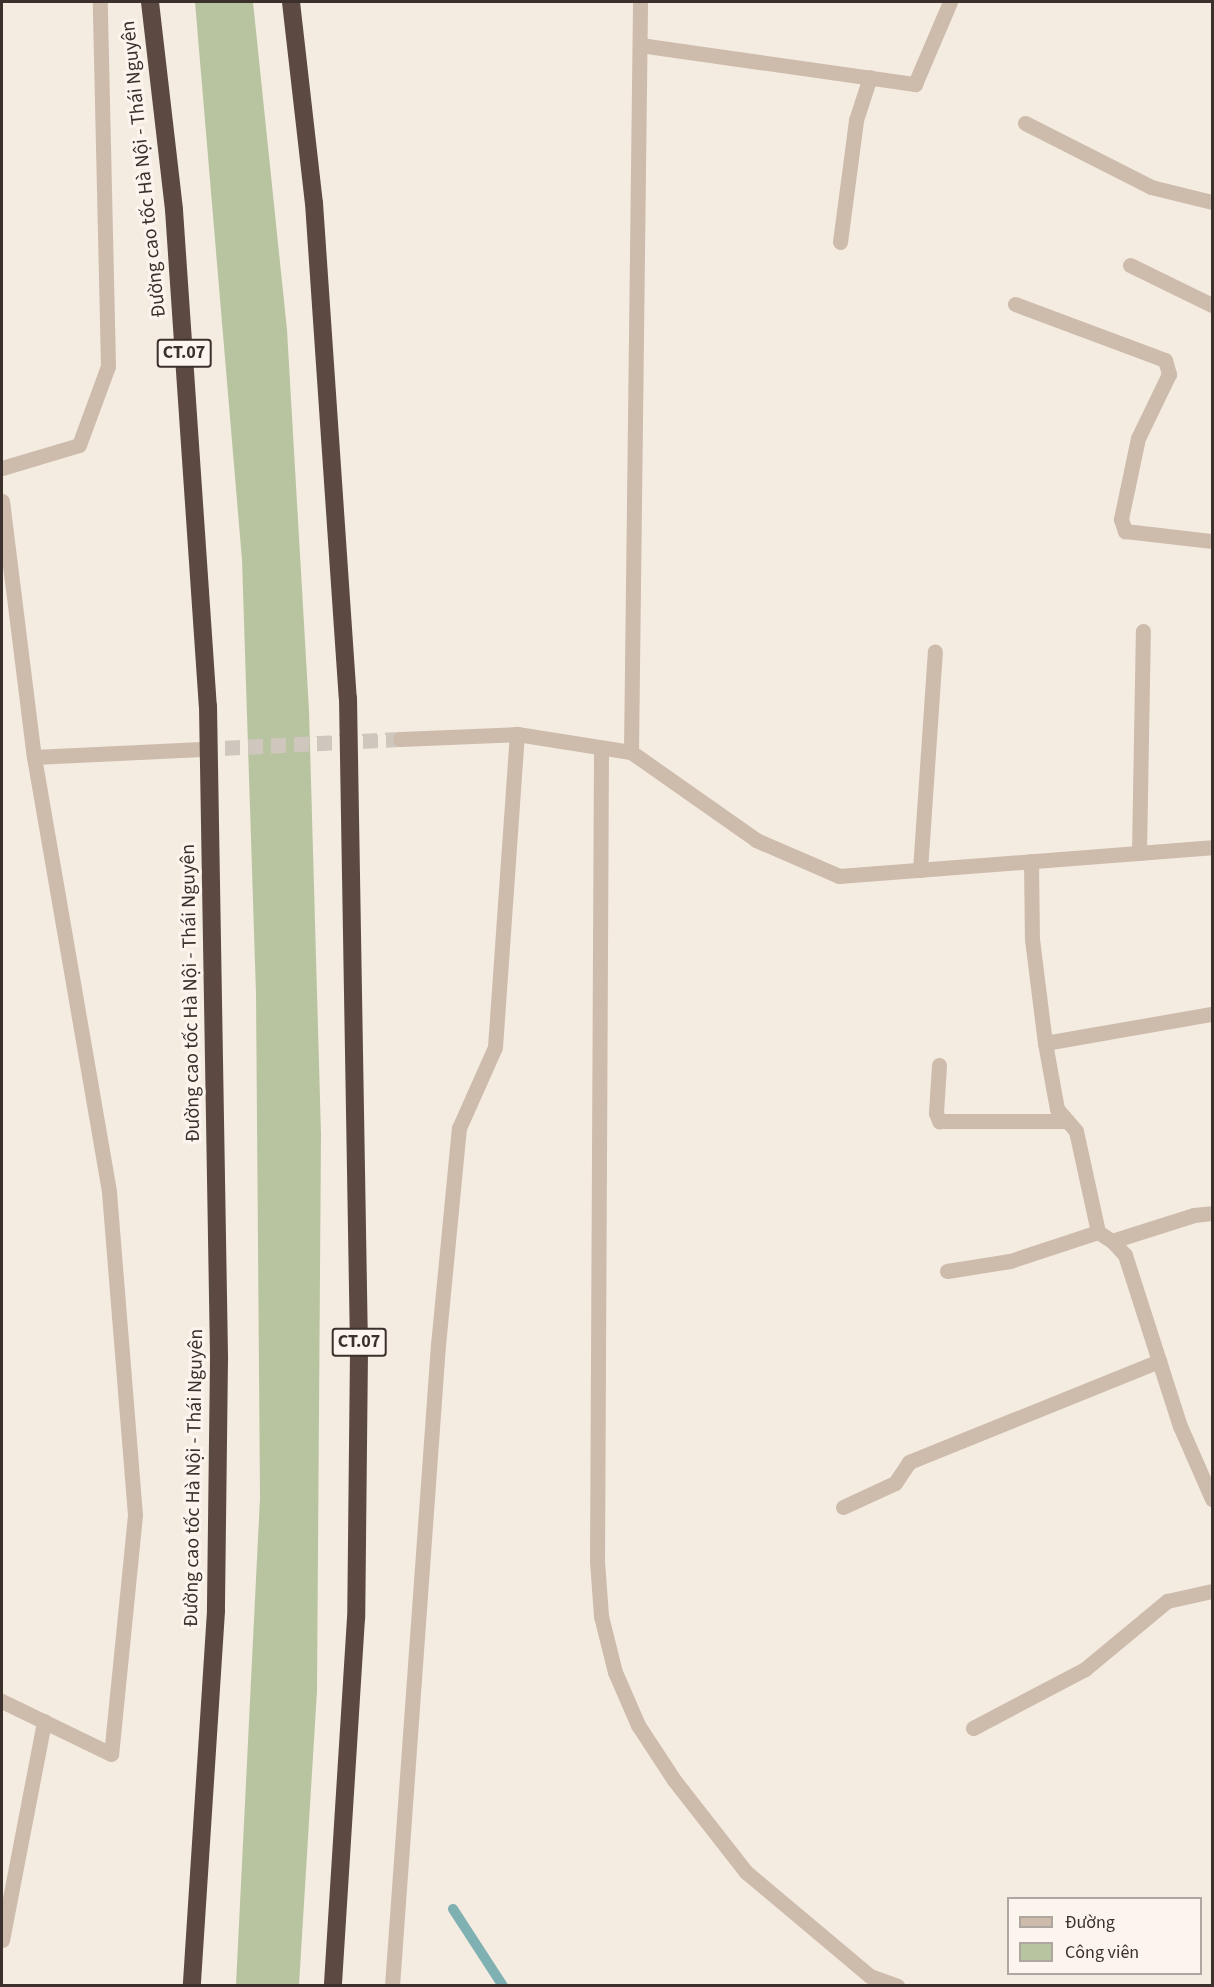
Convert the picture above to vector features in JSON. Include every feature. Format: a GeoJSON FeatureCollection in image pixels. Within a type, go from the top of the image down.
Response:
{"type":"FeatureCollection","features":[{"type":"Feature","properties":{"kind":"highway","name":"Đường cao tốc Hà Nội - Thái Nguyên"},"geometry":{"type":"LineString","coordinates":[[150,2],[174,210],[208,706],[219,1359],[217,1576],[192,1986]]}},
{"type":"Feature","properties":{"kind":"highway","name":"CT.07"},"geometry":{"type":"LineString","coordinates":[[291,2],[314,203],[349,710],[359,1351],[357,1571],[333,1986]]}},
{"type":"Feature","properties":{"kind":"street"},"geometry":{"type":"LineString","coordinates":[[2,468],[79,446],[108,366],[100,2]]}},
{"type":"Feature","properties":{"kind":"street"},"geometry":{"type":"LineString","coordinates":[[631,752],[640,2]]}},
{"type":"Feature","properties":{"kind":"street"},"geometry":{"type":"LineString","coordinates":[[640,45],[915,84],[950,2]]}},
{"type":"Feature","properties":{"kind":"street"},"geometry":{"type":"LineString","coordinates":[[840,242],[856,120],[870,77]]}},
{"type":"Feature","properties":{"kind":"street"},"geometry":{"type":"LineString","coordinates":[[1025,123],[1151,187],[1212,202]]}},
{"type":"Feature","properties":{"kind":"street"},"geometry":{"type":"LineString","coordinates":[[1130,265],[1212,305]]}},
{"type":"Feature","properties":{"kind":"street"},"geometry":{"type":"LineString","coordinates":[[1015,304],[1165,360],[1169,374],[1138,438],[1121,519],[1125,531],[1212,541]]}},
{"type":"Feature","properties":{"kind":"street"},"geometry":{"type":"LineString","coordinates":[[2,501],[34,757],[109,1192],[135,1515],[111,1754],[2,1701]]}},
{"type":"Feature","properties":{"kind":"street"},"geometry":{"type":"LineString","coordinates":[[1139,853],[1143,631]]}},
{"type":"Feature","properties":{"kind":"street"},"geometry":{"type":"LineString","coordinates":[[920,870],[935,652]]}},
{"type":"Feature","properties":{"kind":"street"},"geometry":{"type":"LineString","coordinates":[[400,739],[517,734],[631,752],[756,840],[838,876],[1212,847]]}},
{"type":"Feature","properties":{"kind":"street"},"geometry":{"type":"LineString","coordinates":[[392,1986],[438,1345],[459,1128],[495,1047],[517,734]]}},
{"type":"Feature","properties":{"kind":"street"},"geometry":{"type":"LineString","coordinates":[[602,748],[597,1550],[601,1617],[615,1672],[638,1725],[674,1780],[746,1872],[870,1976],[897,1986]]}},
{"type":"Feature","properties":{"kind":"street"},"geometry":{"type":"LineString","coordinates":[[34,757],[202,749]]}},
{"type":"Feature","properties":{"kind":"street"},"geometry":{"type":"LineString","coordinates":[[1031,861],[1032,939],[1045,1043],[1057,1109],[1076,1131],[1098,1232],[1112,1241],[1125,1255],[1180,1426],[1212,1499]]}},
{"type":"Feature","properties":{"kind":"street"},"geometry":{"type":"LineString","coordinates":[[1045,1043],[1212,1014]]}},
{"type":"Feature","properties":{"kind":"street"},"geometry":{"type":"LineString","coordinates":[[939,1065],[936,1113],[939,1121],[1067,1121]]}},
{"type":"Feature","properties":{"kind":"street"},"geometry":{"type":"LineString","coordinates":[[1112,1241],[1194,1215],[1212,1213]]}},
{"type":"Feature","properties":{"kind":"street"},"geometry":{"type":"LineString","coordinates":[[947,1270],[1010,1261],[1098,1232]]}},
{"type":"Feature","properties":{"kind":"street"},"geometry":{"type":"LineString","coordinates":[[843,1507],[895,1483],[909,1462],[1159,1361]]}},
{"type":"Feature","properties":{"kind":"street"},"geometry":{"type":"LineString","coordinates":[[973,1728],[1085,1669],[1167,1601],[1212,1591]]}},
{"type":"Feature","properties":{"kind":"street"},"geometry":{"type":"LineString","coordinates":[[2,1940],[44,1721]]}},
{"type":"Feature","properties":{"kind":"green space"},"geometry":{"type":"Polygon","coordinates":[[[195,2],[253,2],[287,330],[309,710],[321,1134],[317,1691],[299,1985],[236,1985],[260,1498],[256,994],[242,560],[195,2]]]}},
{"type":"Feature","properties":{"kind":"waterway"},"geometry":{"type":"LineString","coordinates":[[453,1909],[503,1986]]}},
{"type":"Feature","properties":{"kind":"tunnel"},"geometry":{"type":"LineString","coordinates":[[202,749],[400,739]]}}]}
